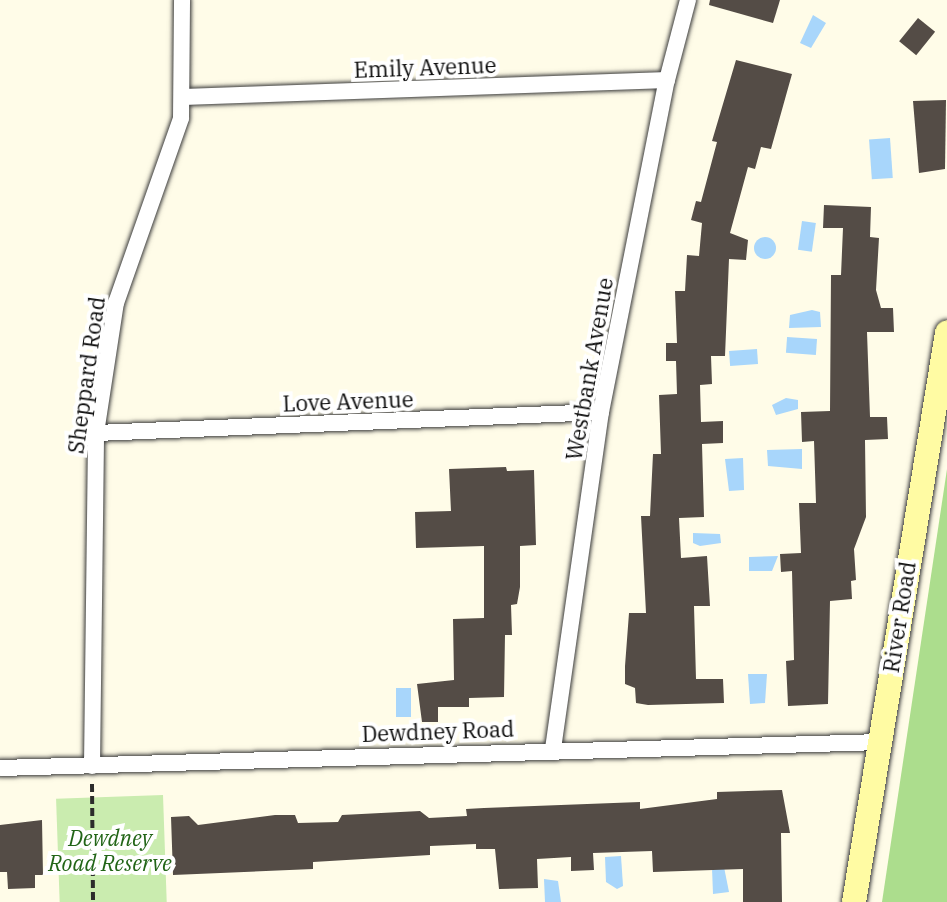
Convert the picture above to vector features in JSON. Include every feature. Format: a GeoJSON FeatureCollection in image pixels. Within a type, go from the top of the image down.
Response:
{"type":"FeatureCollection","features":[{"type":"Feature","properties":{"kind":"street","name":"Sheppard Road"},"geometry":{"type":"LineString","coordinates":[[92,766],[96,433],[116,303],[184,97],[182,0]]}},
{"type":"Feature","properties":{"kind":"street","name":"Westbank Avenue"},"geometry":{"type":"LineString","coordinates":[[553,749],[601,412],[667,80],[688,0]]}},
{"type":"Feature","properties":{"kind":"street","name":"Emily Avenue"},"geometry":{"type":"LineString","coordinates":[[184,97],[667,80]]}},
{"type":"Feature","properties":{"kind":"street","name":"River Road"},"geometry":{"type":"LineString","coordinates":[[854,902],[947,333]]}},
{"type":"Feature","properties":{"kind":"street","name":"Love Avenue"},"geometry":{"type":"LineString","coordinates":[[96,433],[601,412]]}},
{"type":"Feature","properties":{"kind":"street","name":"Dewdney Road"},"geometry":{"type":"LineString","coordinates":[[0,768],[553,749],[879,742]]}},
{"type":"Feature","properties":{"kind":"path"},"geometry":{"type":"LineString","coordinates":[[92,766],[93,902]]}},
{"type":"Feature","properties":{"kind":"green space"},"geometry":{"type":"Polygon","coordinates":[[[947,469],[947,902],[882,902],[947,469]]]}},
{"type":"Feature","properties":{"kind":"green space","name":"Dewdney Road Reserve"},"geometry":{"type":"Polygon","coordinates":[[[163,795],[167,902],[60,902],[56,799],[163,795]]]}},
{"type":"Feature","properties":{"kind":"water"},"geometry":{"type":"Polygon","coordinates":[[[813,15],[826,23],[811,48],[800,43],[813,15]]]}},
{"type":"Feature","properties":{"kind":"water"},"geometry":{"type":"Polygon","coordinates":[[[890,138],[893,178],[872,179],[869,139],[890,138]]]}},
{"type":"Feature","properties":{"kind":"water"},"geometry":{"type":"Polygon","coordinates":[[[802,221],[816,223],[812,252],[798,250],[802,221]]]}},
{"type":"Feature","properties":{"kind":"water"},"geometry":{"type":"Polygon","coordinates":[[[765,237],[773,240],[776,248],[773,256],[765,259],[757,256],[754,248],[757,240],[765,237]]]}},
{"type":"Feature","properties":{"kind":"water"},"geometry":{"type":"Polygon","coordinates":[[[812,310],[820,312],[821,327],[789,328],[790,315],[812,310]]]}},
{"type":"Feature","properties":{"kind":"water"},"geometry":{"type":"Polygon","coordinates":[[[787,337],[817,339],[816,355],[786,353],[787,337]]]}},
{"type":"Feature","properties":{"kind":"water"},"geometry":{"type":"Polygon","coordinates":[[[757,349],[758,364],[730,366],[729,351],[757,349]]]}},
{"type":"Feature","properties":{"kind":"water"},"geometry":{"type":"Polygon","coordinates":[[[786,398],[798,400],[798,409],[776,415],[772,405],[786,398]]]}},
{"type":"Feature","properties":{"kind":"water"},"geometry":{"type":"Polygon","coordinates":[[[802,449],[802,469],[768,466],[767,450],[802,449]]]}},
{"type":"Feature","properties":{"kind":"water"},"geometry":{"type":"Polygon","coordinates":[[[743,458],[744,490],[729,491],[725,459],[743,458]]]}},
{"type":"Feature","properties":{"kind":"water"},"geometry":{"type":"Polygon","coordinates":[[[693,533],[720,534],[721,543],[700,546],[693,543],[693,533]]]}},
{"type":"Feature","properties":{"kind":"water"},"geometry":{"type":"Polygon","coordinates":[[[778,556],[772,571],[749,571],[749,557],[778,556]]]}},
{"type":"Feature","properties":{"kind":"water"},"geometry":{"type":"Polygon","coordinates":[[[748,674],[767,674],[765,703],[750,704],[748,674]]]}},
{"type":"Feature","properties":{"kind":"water"},"geometry":{"type":"Polygon","coordinates":[[[396,688],[411,688],[411,717],[396,717],[396,688]]]}},
{"type":"Feature","properties":{"kind":"water"},"geometry":{"type":"Polygon","coordinates":[[[621,856],[623,886],[617,889],[606,882],[605,857],[621,856]]]}},
{"type":"Feature","properties":{"kind":"water"},"geometry":{"type":"Polygon","coordinates":[[[724,867],[729,892],[713,894],[712,868],[724,867]]]}},
{"type":"Feature","properties":{"kind":"water"},"geometry":{"type":"Polygon","coordinates":[[[544,879],[558,881],[561,902],[545,902],[544,879]]]}},
{"type":"Feature","properties":{"kind":"building"},"geometry":{"type":"Polygon","coordinates":[[[710,0],[780,0],[773,23],[709,5],[710,0]]]}},
{"type":"Feature","properties":{"kind":"building"},"geometry":{"type":"Polygon","coordinates":[[[918,18],[935,32],[916,55],[899,41],[918,18]]]}},
{"type":"Feature","properties":{"kind":"building"},"geometry":{"type":"Polygon","coordinates":[[[736,60],[792,74],[771,149],[761,147],[755,169],[748,167],[730,233],[748,240],[746,260],[729,259],[725,356],[711,356],[712,384],[700,385],[701,422],[723,421],[723,443],[702,444],[704,517],[679,518],[681,558],[707,556],[710,606],[694,606],[696,679],[723,679],[724,703],[648,705],[636,703],[635,688],[625,684],[629,613],[646,613],[641,516],[650,516],[653,454],[661,454],[659,395],[677,394],[676,361],[666,361],[666,343],[677,343],[675,291],[685,291],[687,255],[699,256],[702,223],[691,220],[696,201],[701,202],[717,142],[712,141],[736,60]]]}},
{"type":"Feature","properties":{"kind":"building"},"geometry":{"type":"Polygon","coordinates":[[[946,100],[945,169],[919,173],[913,101],[946,100]]]}},
{"type":"Feature","properties":{"kind":"building"},"geometry":{"type":"Polygon","coordinates":[[[824,205],[871,207],[870,237],[879,238],[876,290],[881,308],[893,308],[894,332],[867,332],[870,417],[887,417],[888,439],[865,440],[866,517],[854,549],[856,580],[851,581],[852,599],[830,601],[828,704],[788,706],[786,661],[794,660],[792,571],[781,572],[780,554],[801,553],[799,503],[816,503],[814,441],[802,442],[801,412],[830,411],[831,275],[841,275],[843,228],[823,228],[824,205]]]}},
{"type":"Feature","properties":{"kind":"building"},"geometry":{"type":"Polygon","coordinates":[[[506,467],[507,471],[534,470],[536,545],[520,546],[520,587],[517,604],[511,605],[512,635],[505,635],[504,697],[469,698],[469,707],[438,707],[438,722],[422,722],[417,684],[454,680],[453,619],[484,618],[484,546],[416,548],[415,512],[451,511],[449,469],[506,467]]]}},
{"type":"Feature","properties":{"kind":"building"},"geometry":{"type":"Polygon","coordinates":[[[782,790],[790,833],[781,833],[782,902],[743,902],[743,869],[653,872],[652,851],[593,853],[594,870],[571,871],[571,857],[537,859],[538,888],[499,889],[495,849],[476,849],[476,844],[430,846],[430,855],[313,862],[313,869],[173,875],[171,817],[189,816],[198,825],[275,815],[295,815],[298,823],[338,822],[342,815],[420,811],[429,818],[467,816],[466,809],[484,808],[640,802],[640,809],[717,799],[717,792],[782,790]]]}},
{"type":"Feature","properties":{"kind":"building"},"geometry":{"type":"Polygon","coordinates":[[[42,820],[43,875],[35,875],[35,888],[8,889],[7,872],[0,872],[0,825],[42,820]]]}}]}
